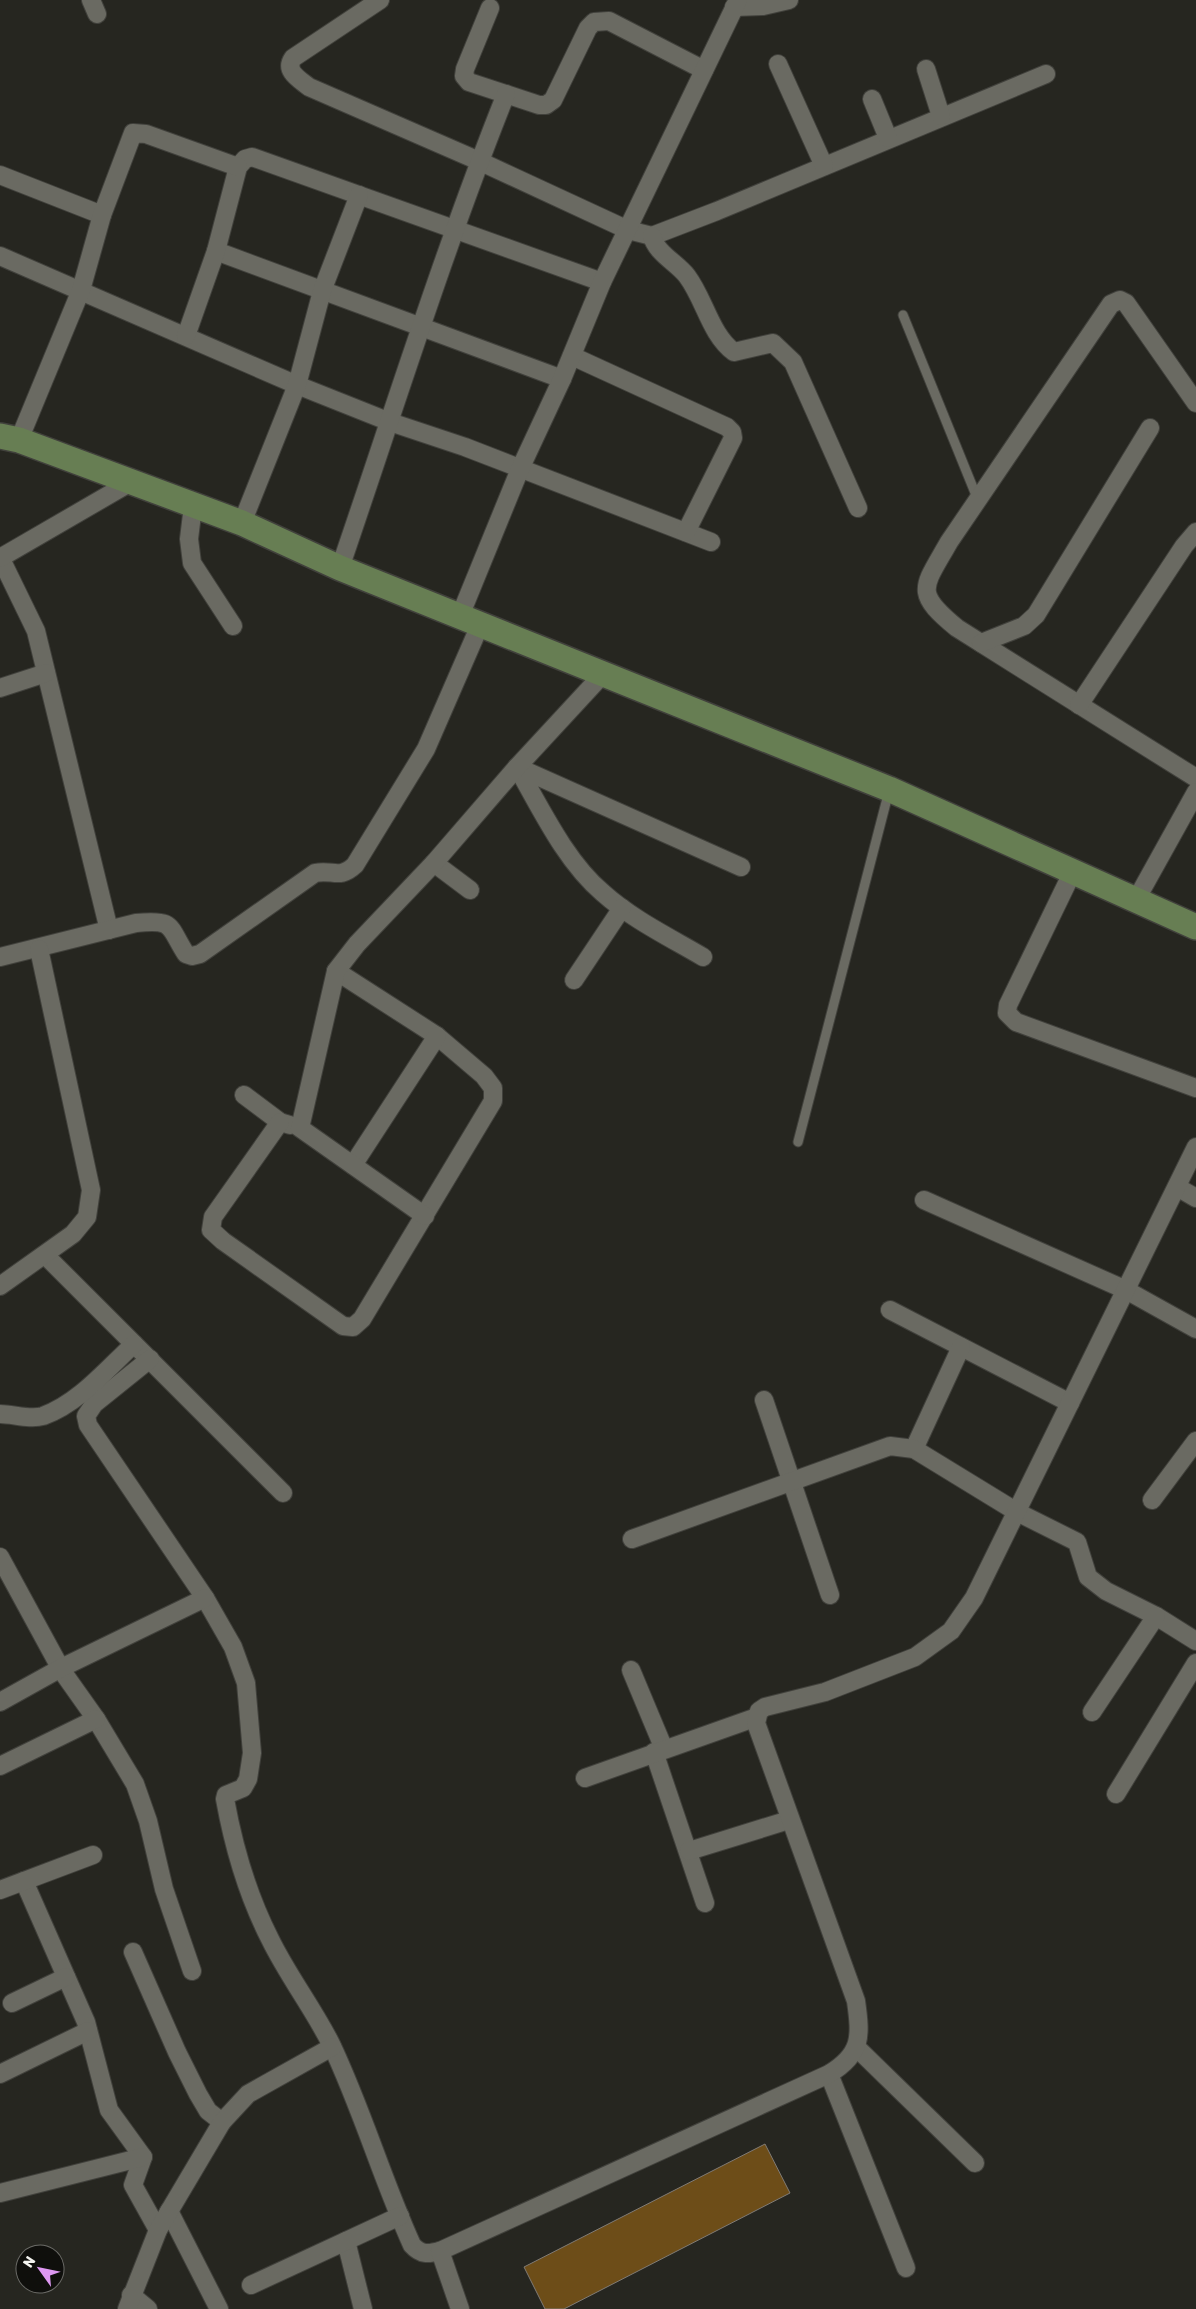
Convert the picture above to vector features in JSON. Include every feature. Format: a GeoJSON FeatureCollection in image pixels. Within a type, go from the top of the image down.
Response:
{"type":"FeatureCollection","features":[{"type":"Feature","properties":{"kind":"main road"},"geometry":{"type":"LineString","coordinates":[[10,438],[242,523],[340,568],[889,789],[1196,926]]}},
{"type":"Feature","properties":{"kind":"street"},"geometry":{"type":"LineString","coordinates":[[380,0],[302,50],[289,63],[295,76],[309,87],[479,161],[628,230],[652,236],[718,211],[888,138],[1046,74]]}},
{"type":"Feature","properties":{"kind":"street"},"geometry":{"type":"LineString","coordinates":[[0,956],[39,949],[136,923],[156,921],[173,928],[186,954],[192,956],[200,954],[315,873],[322,872],[340,875],[348,872],[355,865],[426,749],[520,469],[562,380],[602,282],[736,4],[763,6],[789,0]]}},
{"type":"Feature","properties":{"kind":"street"},"geometry":{"type":"LineString","coordinates":[[490,8],[465,69],[464,76],[469,82],[539,105],[546,105],[553,100],[588,28],[601,20],[609,21],[704,70]]}},
{"type":"Feature","properties":{"kind":"street"},"geometry":{"type":"LineString","coordinates":[[778,64],[824,166]]}},
{"type":"Feature","properties":{"kind":"street"},"geometry":{"type":"LineString","coordinates":[[926,69],[941,116]]}},
{"type":"Feature","properties":{"kind":"street"},"geometry":{"type":"LineString","coordinates":[[340,568],[421,326],[479,161],[506,94]]}},
{"type":"Feature","properties":{"kind":"street"},"geometry":{"type":"LineString","coordinates":[[872,99],[888,138]]}},
{"type":"Feature","properties":{"kind":"street"},"geometry":{"type":"LineString","coordinates":[[10,438],[81,290],[102,215],[133,133],[146,134],[238,167]]}},
{"type":"Feature","properties":{"kind":"street"},"geometry":{"type":"LineString","coordinates":[[186,336],[216,251],[238,167],[245,159],[252,158],[602,282]]}},
{"type":"Feature","properties":{"kind":"street"},"geometry":{"type":"LineString","coordinates":[[0,176],[102,215]]}},
{"type":"Feature","properties":{"kind":"street"},"geometry":{"type":"LineString","coordinates":[[242,523],[297,385],[322,291],[358,196]]}},
{"type":"Feature","properties":{"kind":"street"},"geometry":{"type":"LineString","coordinates":[[652,236],[654,244],[688,277],[724,344],[734,352],[773,343],[793,362],[858,508]]}},
{"type":"Feature","properties":{"kind":"street"},"geometry":{"type":"LineString","coordinates":[[216,251],[562,380]]}},
{"type":"Feature","properties":{"kind":"street"},"geometry":{"type":"LineString","coordinates":[[0,256],[297,385],[390,422],[465,447],[711,542]]}},
{"type":"Feature","properties":{"kind":"street"},"geometry":{"type":"LineString","coordinates":[[1196,403],[1126,303],[1115,301],[1111,304],[978,500],[929,578],[926,595],[933,608],[957,628],[1196,778]]}},
{"type":"Feature","properties":{"kind":"street"},"geometry":{"type":"LineString","coordinates":[[572,356],[727,427],[732,432],[733,438],[686,532]]}},
{"type":"Feature","properties":{"kind":"street"},"geometry":{"type":"LineString","coordinates":[[981,643],[1024,626],[1036,615],[1150,428]]}},
{"type":"Feature","properties":{"kind":"street"},"geometry":{"type":"LineString","coordinates":[[109,930],[36,632],[7,589],[0,558],[131,482]]}},
{"type":"Feature","properties":{"kind":"street"},"geometry":{"type":"LineString","coordinates":[[194,506],[189,539],[192,563],[233,626]]}},
{"type":"Feature","properties":{"kind":"street"},"geometry":{"type":"LineString","coordinates":[[1079,705],[1184,546],[1196,532]]}},
{"type":"Feature","properties":{"kind":"street"},"geometry":{"type":"LineString","coordinates":[[0,688],[46,673]]}},
{"type":"Feature","properties":{"kind":"street"},"geometry":{"type":"LineString","coordinates":[[300,1128],[336,971],[357,944],[434,863],[517,767],[604,673]]}},
{"type":"Feature","properties":{"kind":"street"},"geometry":{"type":"LineString","coordinates":[[517,767],[741,867]]}},
{"type":"Feature","properties":{"kind":"street"},"geometry":{"type":"LineString","coordinates":[[517,767],[562,847],[601,892],[622,908],[703,957]]}},
{"type":"Feature","properties":{"kind":"street"},"geometry":{"type":"LineString","coordinates":[[1136,900],[1196,792]]}},
{"type":"Feature","properties":{"kind":"street"},"geometry":{"type":"LineString","coordinates":[[434,863],[470,890]]}},
{"type":"Feature","properties":{"kind":"street"},"geometry":{"type":"LineString","coordinates":[[1072,871],[1008,1004],[1007,1013],[1016,1022],[1196,1088]]}},
{"type":"Feature","properties":{"kind":"street"},"geometry":{"type":"LineString","coordinates":[[574,980],[622,908]]}},
{"type":"Feature","properties":{"kind":"street"},"geometry":{"type":"LineString","coordinates":[[0,1286],[73,1234],[87,1216],[91,1190],[39,949]]}},
{"type":"Feature","properties":{"kind":"street"},"geometry":{"type":"LineString","coordinates":[[280,1122],[213,1217],[212,1230],[223,1241],[342,1326],[353,1327],[362,1319],[493,1101],[493,1088],[484,1076],[437,1036],[336,971]]}},
{"type":"Feature","properties":{"kind":"street"},"geometry":{"type":"LineString","coordinates":[[353,1166],[437,1036]]}},
{"type":"Feature","properties":{"kind":"street"},"geometry":{"type":"LineString","coordinates":[[244,1095],[280,1122],[300,1128],[425,1216]]}},
{"type":"Feature","properties":{"kind":"street"},"geometry":{"type":"LineString","coordinates":[[150,1359],[94,1404],[86,1416],[88,1425],[205,1598],[233,1647],[246,1683],[252,1753],[248,1779],[243,1788],[226,1795],[225,1799],[237,1862],[250,1898],[270,1940],[315,2012],[332,2047],[412,2245],[418,2251],[426,2254],[440,2251],[828,2074],[845,2064],[857,2048],[860,2028],[856,2001],[789,1820],[756,1723],[757,1717],[765,1707],[825,1692],[915,1656],[951,1631],[974,1598],[1196,1147]]}},
{"type":"Feature","properties":{"kind":"street"},"geometry":{"type":"LineString","coordinates":[[1177,1187],[1196,1198]]}},
{"type":"Feature","properties":{"kind":"street"},"geometry":{"type":"LineString","coordinates":[[924,1200],[1126,1290],[1196,1329]]}},
{"type":"Feature","properties":{"kind":"street"},"geometry":{"type":"LineString","coordinates":[[45,1255],[282,1493]]}},
{"type":"Feature","properties":{"kind":"street"},"geometry":{"type":"LineString","coordinates":[[890,1310],[1070,1403]]}},
{"type":"Feature","properties":{"kind":"street"},"geometry":{"type":"LineString","coordinates":[[0,1414],[42,1416],[66,1404],[88,1387],[134,1344]]}},
{"type":"Feature","properties":{"kind":"street"},"geometry":{"type":"LineString","coordinates":[[914,1449],[961,1347]]}},
{"type":"Feature","properties":{"kind":"street"},"geometry":{"type":"LineString","coordinates":[[764,1400],[830,1595]]}},
{"type":"Feature","properties":{"kind":"street"},"geometry":{"type":"LineString","coordinates":[[1152,1500],[1196,1441]]}},
{"type":"Feature","properties":{"kind":"street"},"geometry":{"type":"LineString","coordinates":[[632,1539],[890,1446],[914,1449],[1017,1512],[1077,1542],[1088,1577],[1106,1591],[1156,1616],[1196,1641]]}},
{"type":"Feature","properties":{"kind":"street"},"geometry":{"type":"LineString","coordinates":[[0,1557],[61,1668],[96,1719],[134,1784],[148,1821],[164,1889],[192,1970]]}},
{"type":"Feature","properties":{"kind":"street"},"geometry":{"type":"LineString","coordinates":[[0,1702],[61,1668],[205,1598]]}},
{"type":"Feature","properties":{"kind":"street"},"geometry":{"type":"LineString","coordinates":[[1092,1712],[1156,1616]]}},
{"type":"Feature","properties":{"kind":"street"},"geometry":{"type":"LineString","coordinates":[[1116,1794],[1196,1663]]}},
{"type":"Feature","properties":{"kind":"street"},"geometry":{"type":"LineString","coordinates":[[631,1670],[659,1750],[705,1903]]}},
{"type":"Feature","properties":{"kind":"street"},"geometry":{"type":"LineString","coordinates":[[585,1778],[659,1750],[757,1717]]}},
{"type":"Feature","properties":{"kind":"street"},"geometry":{"type":"LineString","coordinates":[[0,1766],[96,1719]]}},
{"type":"Feature","properties":{"kind":"street"},"geometry":{"type":"LineString","coordinates":[[689,1851],[789,1820]]}},
{"type":"Feature","properties":{"kind":"street"},"geometry":{"type":"LineString","coordinates":[[0,1890],[93,1855]]}},
{"type":"Feature","properties":{"kind":"street"},"geometry":{"type":"LineString","coordinates":[[24,1881],[86,2022],[109,2110],[143,2157]]}},
{"type":"Feature","properties":{"kind":"street"},"geometry":{"type":"LineString","coordinates":[[133,1952],[177,2052],[198,2094],[208,2111],[222,2122]]}},
{"type":"Feature","properties":{"kind":"street"},"geometry":{"type":"LineString","coordinates":[[12,2003],[66,1977]]}},
{"type":"Feature","properties":{"kind":"street"},"geometry":{"type":"LineString","coordinates":[[0,2074],[88,2031]]}},
{"type":"Feature","properties":{"kind":"street"},"geometry":{"type":"LineString","coordinates":[[148,2309],[129,2302],[158,2230],[222,2122],[236,2104],[248,2094],[332,2047]]}},
{"type":"Feature","properties":{"kind":"street"},"geometry":{"type":"LineString","coordinates":[[857,2048],[975,2163]]}},
{"type":"Feature","properties":{"kind":"street"},"geometry":{"type":"LineString","coordinates":[[828,2074],[906,2268]]}},
{"type":"Feature","properties":{"kind":"street"},"geometry":{"type":"LineString","coordinates":[[0,2193],[143,2157]]}},
{"type":"Feature","properties":{"kind":"street"},"geometry":{"type":"LineString","coordinates":[[143,2157],[133,2186],[158,2230]]}},
{"type":"Feature","properties":{"kind":"street"},"geometry":{"type":"LineString","coordinates":[[169,2211],[219,2309]]}},
{"type":"Feature","properties":{"kind":"street"},"geometry":{"type":"LineString","coordinates":[[252,2285],[400,2216]]}},
{"type":"Feature","properties":{"kind":"street"},"geometry":{"type":"LineString","coordinates":[[346,2240],[363,2309]]}},
{"type":"Feature","properties":{"kind":"street"},"geometry":{"type":"LineString","coordinates":[[440,2251],[460,2309]]}},
{"type":"Feature","properties":{"kind":"lane"},"geometry":{"type":"LineString","coordinates":[[903,316],[978,500]]}},
{"type":"Feature","properties":{"kind":"lane"},"geometry":{"type":"LineString","coordinates":[[798,1142],[889,789]]}},
{"type":"Feature","properties":{"kind":"building"},"geometry":{"type":"Polygon","coordinates":[[[765,2144],[790,2193],[564,2309],[545,2309],[524,2267],[765,2144]]]}}]}
